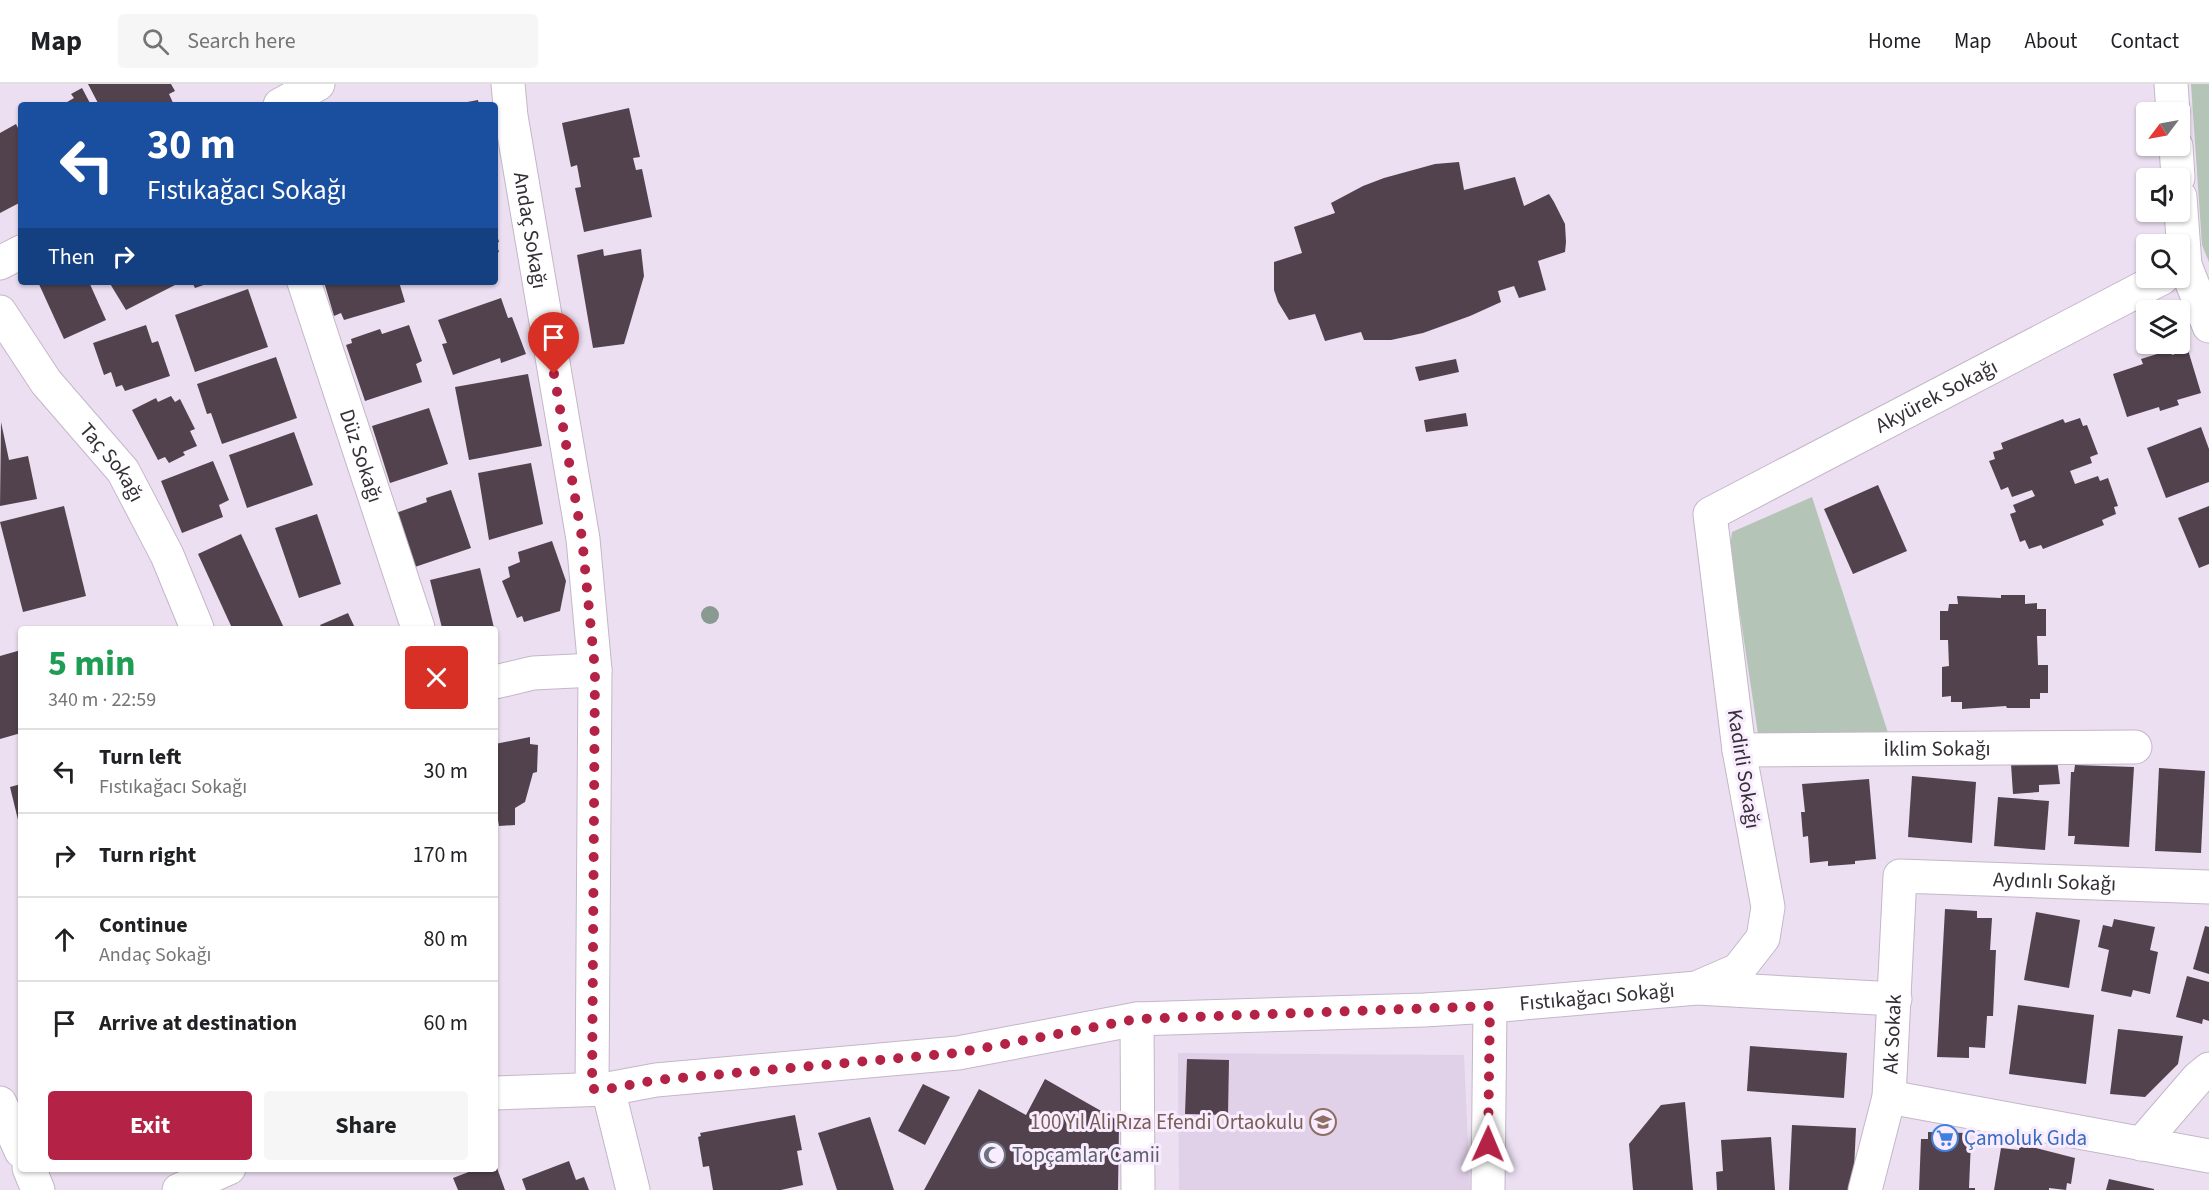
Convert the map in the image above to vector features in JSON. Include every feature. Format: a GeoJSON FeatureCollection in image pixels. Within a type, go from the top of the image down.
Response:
{"type":"FeatureCollection","features":[{"type":"Feature","properties":{"kind":"street"},"geometry":{"type":"LineString","coordinates":[[285,102],[318,84]]}},
{"type":"Feature","properties":{"kind":"street","name":"Andaç Sokağı"},"geometry":{"type":"LineString","coordinates":[[508,84],[511,116],[582,538],[595,670],[600,1089],[633,1190]]}},
{"type":"Feature","properties":{"kind":"street"},"geometry":{"type":"LineString","coordinates":[[2171,84],[2172,102]]}},
{"type":"Feature","properties":{"kind":"street"},"geometry":{"type":"LineString","coordinates":[[0,263],[18,254]]}},
{"type":"Feature","properties":{"kind":"street","name":"Düz Sokağı"},"geometry":{"type":"LineString","coordinates":[[305,285],[417,626]]}},
{"type":"Feature","properties":{"kind":"street","name":"Akyürek Sokağı"},"geometry":{"type":"LineString","coordinates":[[1710,514],[2141,288]]}},
{"type":"Feature","properties":{"kind":"street"},"geometry":{"type":"LineString","coordinates":[[2186,288],[2209,326]]}},
{"type":"Feature","properties":{"kind":"street","name":"Taç Sokağı"},"geometry":{"type":"LineString","coordinates":[[0,312],[46,381],[123,471],[167,555],[196,626]]}},
{"type":"Feature","properties":{"kind":"street","name":"Kadirli Sokağı"},"geometry":{"type":"LineString","coordinates":[[1697,988],[1738,970],[1762,938],[1768,907],[1739,750],[1710,514]]}},
{"type":"Feature","properties":{"kind":"street"},"geometry":{"type":"LineString","coordinates":[[498,681],[533,673],[595,670]]}},
{"type":"Feature","properties":{"kind":"street","name":"İklim Sokağı"},"geometry":{"type":"LineString","coordinates":[[1739,750],[2135,747]]}},
{"type":"Feature","properties":{"kind":"street","name":"Aydınlı Sokağı"},"geometry":{"type":"LineString","coordinates":[[1900,876],[2209,886]]}},
{"type":"Feature","properties":{"kind":"street","name":"Ak Sokak"},"geometry":{"type":"LineString","coordinates":[[1865,1190],[1889,1097],[1900,876]]}},
{"type":"Feature","properties":{"kind":"street"},"geometry":{"type":"LineString","coordinates":[[1697,988],[1894,999]]}},
{"type":"Feature","properties":{"kind":"street","name":"Fıstıkağacı Sokağı"},"geometry":{"type":"LineString","coordinates":[[498,1093],[600,1089],[657,1080],[957,1053],[1137,1019],[1490,1006],[1697,988]]}},
{"type":"Feature","properties":{"kind":"street"},"geometry":{"type":"LineString","coordinates":[[1488,1190],[1490,1006]]}},
{"type":"Feature","properties":{"kind":"street"},"geometry":{"type":"LineString","coordinates":[[1137,1019],[1138,1190]]}},
{"type":"Feature","properties":{"kind":"street"},"geometry":{"type":"LineString","coordinates":[[2141,1144],[2198,1078],[2209,1069]]}},
{"type":"Feature","properties":{"kind":"street"},"geometry":{"type":"LineString","coordinates":[[1889,1097],[2209,1156]]}},
{"type":"Feature","properties":{"kind":"street"},"geometry":{"type":"LineString","coordinates":[[0,1103],[18,1144]]}},
{"type":"Feature","properties":{"kind":"street"},"geometry":{"type":"LineString","coordinates":[[30,1172],[38,1190]]}},
{"type":"Feature","properties":{"kind":"street"},"geometry":{"type":"LineString","coordinates":[[179,1190],[220,1172]]}},
{"type":"Feature","properties":{"kind":"shaded area","name":"100 Yıl Ali Rıza Efendi Ortaokulu"},"geometry":{"type":"Polygon","coordinates":[[[1178,1053],[1464,1055],[1470,1190],[1179,1190],[1178,1053]]]}},
{"type":"Feature","properties":{"kind":"green space"},"geometry":{"type":"Polygon","coordinates":[[[2191,84],[2209,84],[2209,262],[2202,245],[2191,84]]]}},
{"type":"Feature","properties":{"kind":"green space"},"geometry":{"type":"Polygon","coordinates":[[[1812,497],[1890,739],[1760,747],[1730,548],[1732,532],[1812,497]]]}},
{"type":"Feature","properties":{"kind":"building"},"geometry":{"type":"Polygon","coordinates":[[[88,84],[171,84],[175,91],[169,94],[173,102],[97,102],[88,84]]]}},
{"type":"Feature","properties":{"kind":"building"},"geometry":{"type":"Polygon","coordinates":[[[82,88],[89,102],[67,102],[74,98],[71,94],[82,88]]]}},
{"type":"Feature","properties":{"kind":"building"},"geometry":{"type":"Polygon","coordinates":[[[629,108],[640,157],[633,158],[636,170],[642,169],[652,217],[584,232],[575,188],[581,187],[577,165],[571,167],[562,123],[629,108]]]}},
{"type":"Feature","properties":{"kind":"building"},"geometry":{"type":"Polygon","coordinates":[[[16,124],[18,128],[18,204],[0,213],[0,133],[16,124]]]}},
{"type":"Feature","properties":{"kind":"building"},"geometry":{"type":"Polygon","coordinates":[[[1459,162],[1464,190],[1515,177],[1524,206],[1549,194],[1565,224],[1566,242],[1565,252],[1538,261],[1546,290],[1519,298],[1514,286],[1498,291],[1501,302],[1423,333],[1391,340],[1364,340],[1361,332],[1325,341],[1315,314],[1289,320],[1274,290],[1274,262],[1302,253],[1294,227],[1335,213],[1331,203],[1363,186],[1435,164],[1459,162]]]}},
{"type":"Feature","properties":{"kind":"building"},"geometry":{"type":"Polygon","coordinates":[[[603,249],[604,256],[641,249],[644,276],[624,344],[593,348],[577,255],[603,249]]]}},
{"type":"Feature","properties":{"kind":"building"},"geometry":{"type":"Polygon","coordinates":[[[39,285],[90,285],[106,320],[64,339],[39,285]]]}},
{"type":"Feature","properties":{"kind":"building"},"geometry":{"type":"Polygon","coordinates":[[[111,285],[175,285],[126,310],[111,285]]]}},
{"type":"Feature","properties":{"kind":"building"},"geometry":{"type":"Polygon","coordinates":[[[325,285],[400,285],[405,302],[344,320],[341,313],[334,316],[325,285]]]}},
{"type":"Feature","properties":{"kind":"building"},"geometry":{"type":"Polygon","coordinates":[[[248,289],[268,347],[195,372],[175,315],[248,289]]]}},
{"type":"Feature","properties":{"kind":"building"},"geometry":{"type":"Polygon","coordinates":[[[501,298],[508,318],[512,317],[526,354],[501,363],[500,358],[453,375],[442,344],[447,343],[438,320],[501,298]]]}},
{"type":"Feature","properties":{"kind":"building"},"geometry":{"type":"Polygon","coordinates":[[[146,325],[152,343],[158,341],[170,376],[125,391],[122,385],[116,387],[111,372],[104,375],[93,343],[146,325]]]}},
{"type":"Feature","properties":{"kind":"building"},"geometry":{"type":"Polygon","coordinates":[[[409,325],[422,361],[416,364],[422,382],[365,401],[346,345],[352,343],[351,339],[380,329],[382,334],[409,325]]]}},
{"type":"Feature","properties":{"kind":"building"},"geometry":{"type":"Polygon","coordinates":[[[2157,354],[2189,354],[2201,393],[2177,400],[2179,405],[2160,411],[2159,407],[2127,417],[2113,374],[2143,364],[2141,359],[2157,354]]]}},
{"type":"Feature","properties":{"kind":"building"},"geometry":{"type":"Polygon","coordinates":[[[276,357],[297,418],[222,444],[211,413],[207,414],[197,384],[276,357]]]}},
{"type":"Feature","properties":{"kind":"building"},"geometry":{"type":"Polygon","coordinates":[[[1456,359],[1459,372],[1419,381],[1415,367],[1456,359]]]}},
{"type":"Feature","properties":{"kind":"building"},"geometry":{"type":"Polygon","coordinates":[[[528,374],[542,446],[469,460],[455,387],[528,374]]]}},
{"type":"Feature","properties":{"kind":"building"},"geometry":{"type":"Polygon","coordinates":[[[171,396],[175,402],[180,399],[195,429],[190,431],[197,446],[183,452],[185,455],[169,463],[165,457],[158,460],[132,410],[156,398],[158,402],[171,396]]]}},
{"type":"Feature","properties":{"kind":"building"},"geometry":{"type":"Polygon","coordinates":[[[429,408],[448,464],[390,483],[372,426],[429,408]]]}},
{"type":"Feature","properties":{"kind":"building"},"geometry":{"type":"Polygon","coordinates":[[[1466,413],[1468,426],[1426,432],[1424,420],[1466,413]]]}},
{"type":"Feature","properties":{"kind":"building"},"geometry":{"type":"Polygon","coordinates":[[[2080,418],[2083,426],[2087,425],[2098,454],[2090,457],[2092,463],[2070,471],[2075,484],[2098,476],[2100,481],[2108,478],[2118,506],[2114,507],[2116,514],[2102,520],[2104,525],[2043,549],[2041,545],[2029,549],[2025,540],[2020,542],[2010,514],[2016,512],[2013,505],[2035,496],[2032,490],[2012,497],[2008,487],[2001,490],[1989,461],[1995,459],[1993,452],[2003,449],[2001,443],[2063,419],[2065,423],[2080,418]]]}},
{"type":"Feature","properties":{"kind":"building"},"geometry":{"type":"Polygon","coordinates":[[[1,422],[9,460],[28,456],[37,499],[0,506],[1,422]]]}},
{"type":"Feature","properties":{"kind":"building"},"geometry":{"type":"Polygon","coordinates":[[[2201,427],[2209,449],[2209,482],[2166,498],[2147,448],[2201,427]]]}},
{"type":"Feature","properties":{"kind":"building"},"geometry":{"type":"Polygon","coordinates":[[[294,432],[313,485],[247,508],[229,455],[294,432]]]}},
{"type":"Feature","properties":{"kind":"building"},"geometry":{"type":"Polygon","coordinates":[[[213,461],[229,500],[219,505],[223,517],[182,533],[161,481],[213,461]]]}},
{"type":"Feature","properties":{"kind":"building"},"geometry":{"type":"Polygon","coordinates":[[[531,463],[543,524],[489,540],[478,473],[531,463]]]}},
{"type":"Feature","properties":{"kind":"building"},"geometry":{"type":"Polygon","coordinates":[[[1878,485],[1907,551],[1853,574],[1824,509],[1878,485]]]}},
{"type":"Feature","properties":{"kind":"building"},"geometry":{"type":"Polygon","coordinates":[[[451,490],[471,548],[412,568],[393,514],[427,502],[426,498],[451,490]]]}},
{"type":"Feature","properties":{"kind":"building"},"geometry":{"type":"Polygon","coordinates":[[[64,506],[86,596],[23,612],[0,522],[64,506]]]}},
{"type":"Feature","properties":{"kind":"building"},"geometry":{"type":"Polygon","coordinates":[[[2209,506],[2209,564],[2199,568],[2178,518],[2209,506]]]}},
{"type":"Feature","properties":{"kind":"building"},"geometry":{"type":"Polygon","coordinates":[[[317,514],[341,584],[299,598],[275,528],[317,514]]]}},
{"type":"Feature","properties":{"kind":"building"},"geometry":{"type":"Polygon","coordinates":[[[241,534],[283,626],[231,626],[198,554],[241,534]]]}},
{"type":"Feature","properties":{"kind":"building"},"geometry":{"type":"Polygon","coordinates":[[[552,541],[566,581],[560,611],[524,622],[522,616],[517,618],[502,581],[510,577],[508,567],[520,562],[518,552],[552,541]]]}},
{"type":"Feature","properties":{"kind":"building"},"geometry":{"type":"Polygon","coordinates":[[[480,568],[494,626],[442,626],[430,580],[480,568]]]}},
{"type":"Feature","properties":{"kind":"building"},"geometry":{"type":"Polygon","coordinates":[[[2001,595],[2025,595],[2025,604],[2037,603],[2037,609],[2046,609],[2046,636],[2037,636],[2038,665],[2048,665],[2048,693],[2040,693],[2040,699],[2030,699],[2030,708],[2007,708],[2006,706],[1962,709],[1962,702],[1951,702],[1951,696],[1942,697],[1942,667],[1949,666],[1948,640],[1940,640],[1940,611],[1948,611],[1949,604],[1958,604],[1957,596],[2001,598],[2001,595]]]}},
{"type":"Feature","properties":{"kind":"building"},"geometry":{"type":"Polygon","coordinates":[[[348,613],[354,626],[321,626],[348,613]]]}},
{"type":"Feature","properties":{"kind":"building"},"geometry":{"type":"Polygon","coordinates":[[[18,651],[18,734],[0,739],[0,656],[18,651]]]}},
{"type":"Feature","properties":{"kind":"building"},"geometry":{"type":"Polygon","coordinates":[[[530,737],[530,744],[538,745],[537,772],[533,773],[525,802],[515,808],[515,825],[499,826],[498,743],[530,737]]]}},
{"type":"Feature","properties":{"kind":"building"},"geometry":{"type":"Polygon","coordinates":[[[2057,759],[2060,784],[2039,785],[2039,792],[2013,794],[2011,764],[2057,759]]]}},
{"type":"Feature","properties":{"kind":"building"},"geometry":{"type":"Polygon","coordinates":[[[2075,765],[2134,767],[2129,847],[2074,844],[2075,836],[2068,836],[2071,772],[2074,772],[2075,765]]]}},
{"type":"Feature","properties":{"kind":"building"},"geometry":{"type":"Polygon","coordinates":[[[2159,768],[2205,771],[2201,853],[2155,851],[2159,768]]]}},
{"type":"Feature","properties":{"kind":"building"},"geometry":{"type":"Polygon","coordinates":[[[1912,776],[1976,782],[1972,843],[1908,837],[1912,776]]]}},
{"type":"Feature","properties":{"kind":"building"},"geometry":{"type":"Polygon","coordinates":[[[1869,779],[1876,859],[1855,861],[1855,864],[1828,866],[1828,861],[1810,863],[1808,836],[1803,837],[1801,812],[1805,812],[1802,784],[1869,779]]]}},
{"type":"Feature","properties":{"kind":"building"},"geometry":{"type":"Polygon","coordinates":[[[18,785],[18,820],[10,787],[18,785]]]}},
{"type":"Feature","properties":{"kind":"building"},"geometry":{"type":"Polygon","coordinates":[[[1998,797],[2049,801],[2045,850],[1994,846],[1998,797]]]}},
{"type":"Feature","properties":{"kind":"building"},"geometry":{"type":"Polygon","coordinates":[[[1945,909],[1977,911],[1977,918],[1992,918],[1990,950],[1996,950],[1993,1016],[1987,1016],[1985,1048],[1969,1047],[1969,1058],[1937,1057],[1945,909]]]}},
{"type":"Feature","properties":{"kind":"building"},"geometry":{"type":"Polygon","coordinates":[[[2036,912],[2080,920],[2069,988],[2024,980],[2036,912]]]}},
{"type":"Feature","properties":{"kind":"building"},"geometry":{"type":"Polygon","coordinates":[[[2114,919],[2155,927],[2150,950],[2158,952],[2150,994],[2133,990],[2131,997],[2101,991],[2109,950],[2098,947],[2103,925],[2112,927],[2114,919]]]}},
{"type":"Feature","properties":{"kind":"building"},"geometry":{"type":"Polygon","coordinates":[[[2205,926],[2209,927],[2209,974],[2193,969],[2205,926]]]}},
{"type":"Feature","properties":{"kind":"building"},"geometry":{"type":"Polygon","coordinates":[[[2187,976],[2209,982],[2209,1021],[2203,1019],[2202,1024],[2176,1017],[2187,976]]]}},
{"type":"Feature","properties":{"kind":"building"},"geometry":{"type":"Polygon","coordinates":[[[2018,1005],[2094,1015],[2086,1084],[2009,1074],[2018,1005]]]}},
{"type":"Feature","properties":{"kind":"building"},"geometry":{"type":"Polygon","coordinates":[[[2118,1029],[2183,1036],[2178,1064],[2145,1097],[2110,1094],[2118,1029]]]}},
{"type":"Feature","properties":{"kind":"building"},"geometry":{"type":"Polygon","coordinates":[[[1750,1046],[1847,1053],[1844,1098],[1747,1091],[1750,1046]]]}},
{"type":"Feature","properties":{"kind":"building"},"geometry":{"type":"Polygon","coordinates":[[[1187,1059],[1229,1060],[1228,1115],[1185,1114],[1187,1059]]]}},
{"type":"Feature","properties":{"kind":"building"},"geometry":{"type":"Polygon","coordinates":[[[1045,1079],[1117,1120],[1119,1127],[1118,1190],[924,1190],[979,1089],[1026,1115],[1045,1079]]]}},
{"type":"Feature","properties":{"kind":"building"},"geometry":{"type":"Polygon","coordinates":[[[923,1084],[950,1097],[925,1145],[898,1131],[923,1084]]]}},
{"type":"Feature","properties":{"kind":"building"},"geometry":{"type":"Polygon","coordinates":[[[1685,1102],[1693,1190],[1633,1190],[1629,1144],[1661,1105],[1685,1102]]]}},
{"type":"Feature","properties":{"kind":"building"},"geometry":{"type":"Polygon","coordinates":[[[795,1115],[802,1150],[797,1151],[803,1185],[781,1190],[713,1190],[709,1166],[703,1167],[698,1137],[701,1136],[700,1133],[795,1115]]]}},
{"type":"Feature","properties":{"kind":"building"},"geometry":{"type":"Polygon","coordinates":[[[870,1117],[894,1190],[837,1190],[818,1133],[870,1117]]]}},
{"type":"Feature","properties":{"kind":"building"},"geometry":{"type":"Polygon","coordinates":[[[1792,1125],[1856,1128],[1853,1190],[1789,1190],[1792,1125]]]}},
{"type":"Feature","properties":{"kind":"building"},"geometry":{"type":"Polygon","coordinates":[[[1928,1132],[1968,1133],[1968,1141],[1971,1141],[1969,1188],[1975,1188],[1975,1190],[1919,1190],[1921,1139],[1928,1139],[1928,1132]]]}},
{"type":"Feature","properties":{"kind":"building"},"geometry":{"type":"Polygon","coordinates":[[[1771,1137],[1775,1190],[1717,1190],[1716,1172],[1723,1171],[1721,1140],[1771,1137]]]}},
{"type":"Feature","properties":{"kind":"building"},"geometry":{"type":"Polygon","coordinates":[[[2020,1144],[2075,1158],[2071,1184],[2067,1183],[2066,1190],[2049,1188],[2049,1190],[1994,1190],[2001,1148],[2019,1150],[2020,1144]]]}},
{"type":"Feature","properties":{"kind":"building"},"geometry":{"type":"Polygon","coordinates":[[[569,1161],[576,1180],[584,1177],[589,1190],[526,1190],[522,1179],[569,1161]]]}},
{"type":"Feature","properties":{"kind":"building"},"geometry":{"type":"Polygon","coordinates":[[[498,1171],[505,1190],[458,1190],[453,1178],[469,1172],[498,1171]]]}},
{"type":"Feature","properties":{"kind":"building"},"geometry":{"type":"Polygon","coordinates":[[[2109,1179],[2154,1189],[2154,1190],[2106,1190],[2109,1179]]]}},
{"type":"Feature","properties":{"kind":"place","name":"100 Yıl Ali Rıza Efendi Ortaokulu"},"geometry":{"type":"Point","coordinates":[1323,1122]}},
{"type":"Feature","properties":{"kind":"place","name":"Çamoluk Gıda"},"geometry":{"type":"Point","coordinates":[1945,1138]}},
{"type":"Feature","properties":{"kind":"place","name":"Topçamlar Camii"},"geometry":{"type":"Point","coordinates":[992,1155]}},
{"type":"Feature","properties":{"kind":"route"},"geometry":{"type":"LineString","coordinates":[[554,374],[582,538],[595,670],[592,1089],[608,1089],[657,1080],[957,1053],[1137,1019],[1490,1006],[1488,1144]]}}]}
